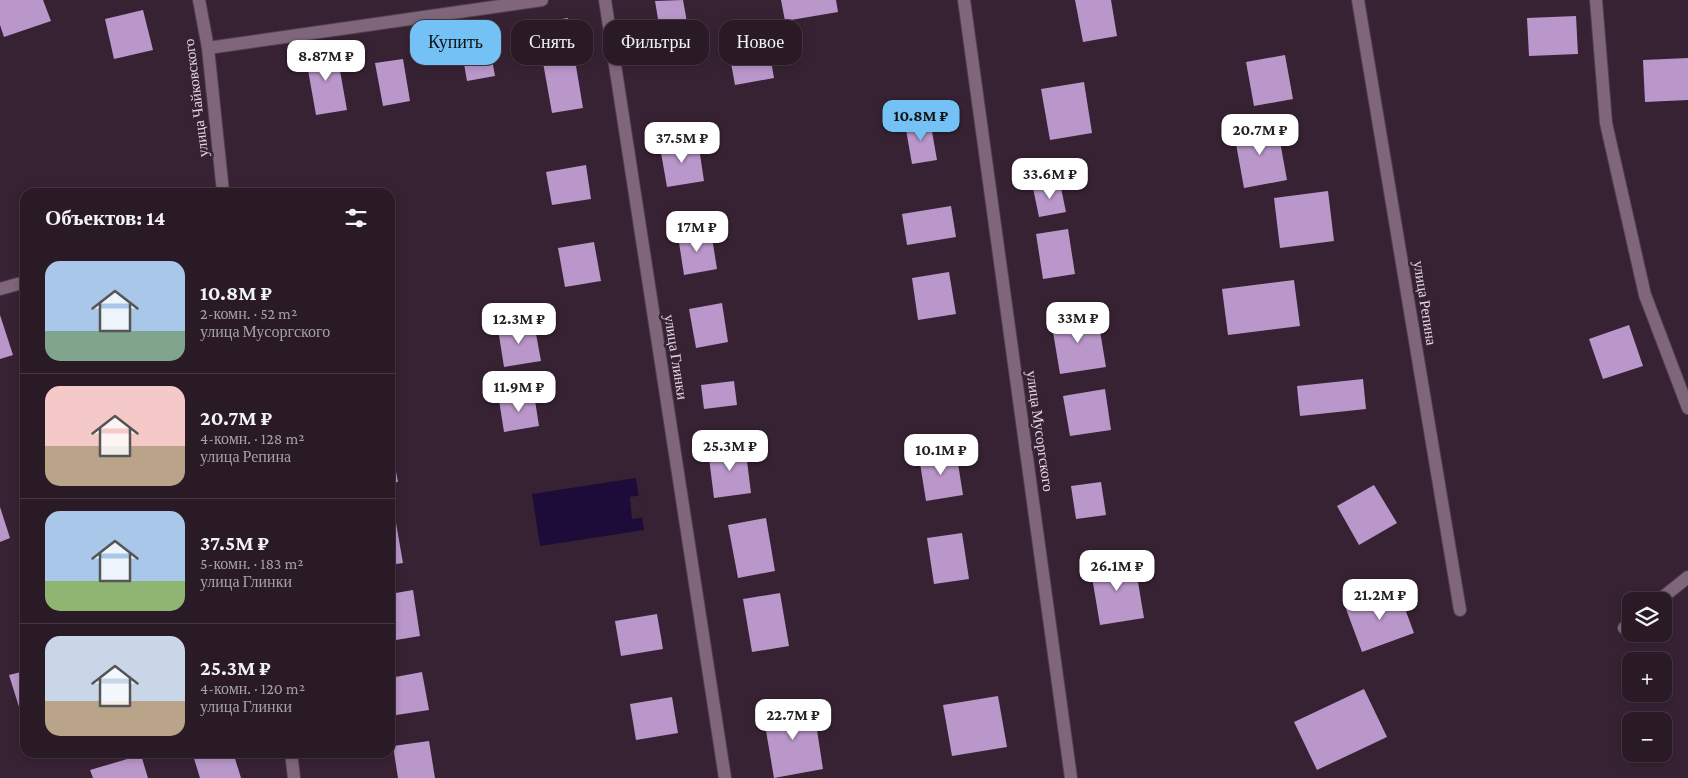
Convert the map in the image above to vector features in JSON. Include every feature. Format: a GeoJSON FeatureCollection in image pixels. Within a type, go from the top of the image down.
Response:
{"type":"FeatureCollection","features":[{"type":"Feature","properties":{"kind":"street","name":"улица Чайковского"},"geometry":{"type":"LineString","coordinates":[[199,0],[208,48],[223,188]]}},
{"type":"Feature","properties":{"kind":"street"},"geometry":{"type":"LineString","coordinates":[[208,48],[542,0]]}},
{"type":"Feature","properties":{"kind":"street","name":"улица Глинки"},"geometry":{"type":"LineString","coordinates":[[605,0],[725,778]]}},
{"type":"Feature","properties":{"kind":"street","name":"улица Мусоргского"},"geometry":{"type":"LineString","coordinates":[[964,0],[1071,778]]}},
{"type":"Feature","properties":{"kind":"street","name":"улица Репина"},"geometry":{"type":"LineString","coordinates":[[1358,0],[1460,610]]}},
{"type":"Feature","properties":{"kind":"street"},"geometry":{"type":"LineString","coordinates":[[1596,0],[1606,123],[1644,295],[1688,408]]}},
{"type":"Feature","properties":{"kind":"street"},"geometry":{"type":"LineString","coordinates":[[0,290],[20,284]]}},
{"type":"Feature","properties":{"kind":"street"},"geometry":{"type":"LineString","coordinates":[[1669,592],[1688,577]]}},
{"type":"Feature","properties":{"kind":"street"},"geometry":{"type":"LineString","coordinates":[[292,758],[294,778]]}},
{"type":"Feature","properties":{"kind":"shaded area"},"geometry":{"type":"Polygon","coordinates":[[[636,478],[644,530],[540,546],[532,494],[636,478]]]}},
{"type":"Feature","properties":{"kind":"pier"},"geometry":{"type":"Polygon","coordinates":[[[641,495],[645,517],[632,519],[630,497],[641,495]]]}},
{"type":"Feature","properties":{"kind":"building"},"geometry":{"type":"Polygon","coordinates":[[[0,0],[43,0],[51,21],[4,37],[0,25],[0,0]]]}},
{"type":"Feature","properties":{"kind":"building"},"geometry":{"type":"Polygon","coordinates":[[[683,0],[687,20],[658,20],[655,1],[683,0]]]}},
{"type":"Feature","properties":{"kind":"building"},"geometry":{"type":"Polygon","coordinates":[[[781,0],[836,0],[838,12],[785,20],[781,0]]]}},
{"type":"Feature","properties":{"kind":"building"},"geometry":{"type":"Polygon","coordinates":[[[1075,0],[1111,0],[1117,36],[1083,42],[1075,0]]]}},
{"type":"Feature","properties":{"kind":"building"},"geometry":{"type":"Polygon","coordinates":[[[143,10],[153,50],[114,59],[105,19],[143,10]]]}},
{"type":"Feature","properties":{"kind":"building"},"geometry":{"type":"Polygon","coordinates":[[[1576,16],[1578,54],[1529,56],[1527,18],[1576,16]]]}},
{"type":"Feature","properties":{"kind":"building"},"geometry":{"type":"Polygon","coordinates":[[[336,48],[347,110],[316,115],[305,53],[336,48]]]}},
{"type":"Feature","properties":{"kind":"building"},"geometry":{"type":"Polygon","coordinates":[[[1285,55],[1293,99],[1254,106],[1246,62],[1285,55]]]}},
{"type":"Feature","properties":{"kind":"building"},"geometry":{"type":"Polygon","coordinates":[[[1688,58],[1688,100],[1645,102],[1643,60],[1688,58]]]}},
{"type":"Feature","properties":{"kind":"building"},"geometry":{"type":"Polygon","coordinates":[[[403,59],[410,101],[383,106],[375,63],[403,59]]]}},
{"type":"Feature","properties":{"kind":"building"},"geometry":{"type":"Polygon","coordinates":[[[464,65],[493,65],[495,76],[467,81],[464,65]]]}},
{"type":"Feature","properties":{"kind":"building"},"geometry":{"type":"Polygon","coordinates":[[[543,65],[576,65],[583,108],[552,113],[543,65]]]}},
{"type":"Feature","properties":{"kind":"building"},"geometry":{"type":"Polygon","coordinates":[[[731,65],[772,65],[774,78],[735,85],[731,65]]]}},
{"type":"Feature","properties":{"kind":"building"},"geometry":{"type":"Polygon","coordinates":[[[1084,82],[1092,133],[1050,140],[1041,89],[1084,82]]]}},
{"type":"Feature","properties":{"kind":"building"},"geometry":{"type":"Polygon","coordinates":[[[930,120],[937,160],[912,164],[905,124],[930,120]]]}},
{"type":"Feature","properties":{"kind":"building"},"geometry":{"type":"Polygon","coordinates":[[[1277,125],[1287,180],[1244,188],[1234,133],[1277,125]]]}},
{"type":"Feature","properties":{"kind":"building"},"geometry":{"type":"Polygon","coordinates":[[[698,141],[704,181],[667,187],[660,147],[698,141]]]}},
{"type":"Feature","properties":{"kind":"building"},"geometry":{"type":"Polygon","coordinates":[[[586,165],[591,199],[552,205],[546,172],[586,165]]]}},
{"type":"Feature","properties":{"kind":"building"},"geometry":{"type":"Polygon","coordinates":[[[1060,183],[1066,212],[1039,217],[1033,188],[1060,183]]]}},
{"type":"Feature","properties":{"kind":"building"},"geometry":{"type":"Polygon","coordinates":[[[1328,191],[1334,241],[1280,248],[1274,198],[1328,191]]]}},
{"type":"Feature","properties":{"kind":"building"},"geometry":{"type":"Polygon","coordinates":[[[951,206],[956,237],[907,245],[902,214],[951,206]]]}},
{"type":"Feature","properties":{"kind":"building"},"geometry":{"type":"Polygon","coordinates":[[[1068,229],[1075,274],[1043,279],[1036,234],[1068,229]]]}},
{"type":"Feature","properties":{"kind":"building"},"geometry":{"type":"Polygon","coordinates":[[[711,231],[717,269],[684,275],[678,236],[711,231]]]}},
{"type":"Feature","properties":{"kind":"building"},"geometry":{"type":"Polygon","coordinates":[[[594,242],[601,281],[565,287],[558,248],[594,242]]]}},
{"type":"Feature","properties":{"kind":"building"},"geometry":{"type":"Polygon","coordinates":[[[949,272],[956,314],[918,320],[912,278],[949,272]]]}},
{"type":"Feature","properties":{"kind":"building"},"geometry":{"type":"Polygon","coordinates":[[[1294,280],[1300,326],[1228,335],[1222,289],[1294,280]]]}},
{"type":"Feature","properties":{"kind":"building"},"geometry":{"type":"Polygon","coordinates":[[[722,303],[728,342],[696,348],[689,309],[722,303]]]}},
{"type":"Feature","properties":{"kind":"building"},"geometry":{"type":"Polygon","coordinates":[[[1097,313],[1106,367],[1060,374],[1051,320],[1097,313]]]}},
{"type":"Feature","properties":{"kind":"building"},"geometry":{"type":"Polygon","coordinates":[[[0,315],[13,355],[0,359],[0,315]]]}},
{"type":"Feature","properties":{"kind":"building"},"geometry":{"type":"Polygon","coordinates":[[[534,323],[541,361],[504,367],[498,329],[534,323]]]}},
{"type":"Feature","properties":{"kind":"building"},"geometry":{"type":"Polygon","coordinates":[[[1629,325],[1643,366],[1603,379],[1589,339],[1629,325]]]}},
{"type":"Feature","properties":{"kind":"building"},"geometry":{"type":"Polygon","coordinates":[[[1363,379],[1366,409],[1300,416],[1297,386],[1363,379]]]}},
{"type":"Feature","properties":{"kind":"building"},"geometry":{"type":"Polygon","coordinates":[[[734,381],[737,405],[704,409],[701,385],[734,381]]]}},
{"type":"Feature","properties":{"kind":"building"},"geometry":{"type":"Polygon","coordinates":[[[1105,389],[1111,430],[1070,436],[1063,396],[1105,389]]]}},
{"type":"Feature","properties":{"kind":"building"},"geometry":{"type":"Polygon","coordinates":[[[534,394],[539,426],[504,432],[499,400],[534,394]]]}},
{"type":"Feature","properties":{"kind":"building"},"geometry":{"type":"Polygon","coordinates":[[[745,445],[751,493],[714,498],[708,450],[745,445]]]}},
{"type":"Feature","properties":{"kind":"building"},"geometry":{"type":"Polygon","coordinates":[[[956,451],[963,495],[926,501],[919,457],[956,451]]]}},
{"type":"Feature","properties":{"kind":"building"},"geometry":{"type":"Polygon","coordinates":[[[395,467],[398,482],[395,482],[395,467]]]}},
{"type":"Feature","properties":{"kind":"building"},"geometry":{"type":"Polygon","coordinates":[[[1101,482],[1106,515],[1076,519],[1071,486],[1101,482]]]}},
{"type":"Feature","properties":{"kind":"building"},"geometry":{"type":"Polygon","coordinates":[[[1374,485],[1397,523],[1359,545],[1337,506],[1374,485]]]}},
{"type":"Feature","properties":{"kind":"building"},"geometry":{"type":"Polygon","coordinates":[[[0,507],[10,538],[0,542],[0,507]]]}},
{"type":"Feature","properties":{"kind":"building"},"geometry":{"type":"Polygon","coordinates":[[[766,518],[775,571],[738,578],[728,525],[766,518]]]}},
{"type":"Feature","properties":{"kind":"building"},"geometry":{"type":"Polygon","coordinates":[[[395,523],[403,563],[395,564],[395,523]]]}},
{"type":"Feature","properties":{"kind":"building"},"geometry":{"type":"Polygon","coordinates":[[[962,533],[969,579],[934,584],[927,538],[962,533]]]}},
{"type":"Feature","properties":{"kind":"building"},"geometry":{"type":"Polygon","coordinates":[[[1134,558],[1144,618],[1100,625],[1090,565],[1134,558]]]}},
{"type":"Feature","properties":{"kind":"building"},"geometry":{"type":"Polygon","coordinates":[[[413,590],[420,636],[395,640],[395,593],[413,590]]]}},
{"type":"Feature","properties":{"kind":"building"},"geometry":{"type":"Polygon","coordinates":[[[1398,590],[1414,633],[1362,652],[1346,609],[1398,590]]]}},
{"type":"Feature","properties":{"kind":"building"},"geometry":{"type":"Polygon","coordinates":[[[780,593],[789,646],[752,652],[743,599],[780,593]]]}},
{"type":"Feature","properties":{"kind":"building"},"geometry":{"type":"Polygon","coordinates":[[[657,614],[663,649],[621,656],[615,621],[657,614]]]}},
{"type":"Feature","properties":{"kind":"building"},"geometry":{"type":"Polygon","coordinates":[[[20,672],[20,710],[9,675],[20,672]]]}},
{"type":"Feature","properties":{"kind":"building"},"geometry":{"type":"Polygon","coordinates":[[[422,672],[429,710],[395,715],[395,677],[422,672]]]}},
{"type":"Feature","properties":{"kind":"building"},"geometry":{"type":"Polygon","coordinates":[[[1364,689],[1387,737],[1317,770],[1294,722],[1364,689]]]}},
{"type":"Feature","properties":{"kind":"building"},"geometry":{"type":"Polygon","coordinates":[[[998,696],[1007,747],[952,756],[943,705],[998,696]]]}},
{"type":"Feature","properties":{"kind":"building"},"geometry":{"type":"Polygon","coordinates":[[[672,697],[678,733],[636,740],[630,704],[672,697]]]}},
{"type":"Feature","properties":{"kind":"building"},"geometry":{"type":"Polygon","coordinates":[[[813,704],[823,769],[774,778],[763,713],[813,704]]]}},
{"type":"Feature","properties":{"kind":"building"},"geometry":{"type":"Polygon","coordinates":[[[429,741],[435,778],[398,778],[395,746],[429,741]]]}},
{"type":"Feature","properties":{"kind":"building"},"geometry":{"type":"Polygon","coordinates":[[[131,758],[142,758],[148,778],[93,778],[90,770],[131,758]]]}},
{"type":"Feature","properties":{"kind":"building"},"geometry":{"type":"Polygon","coordinates":[[[194,758],[235,758],[241,778],[200,778],[194,758]]]}}]}
